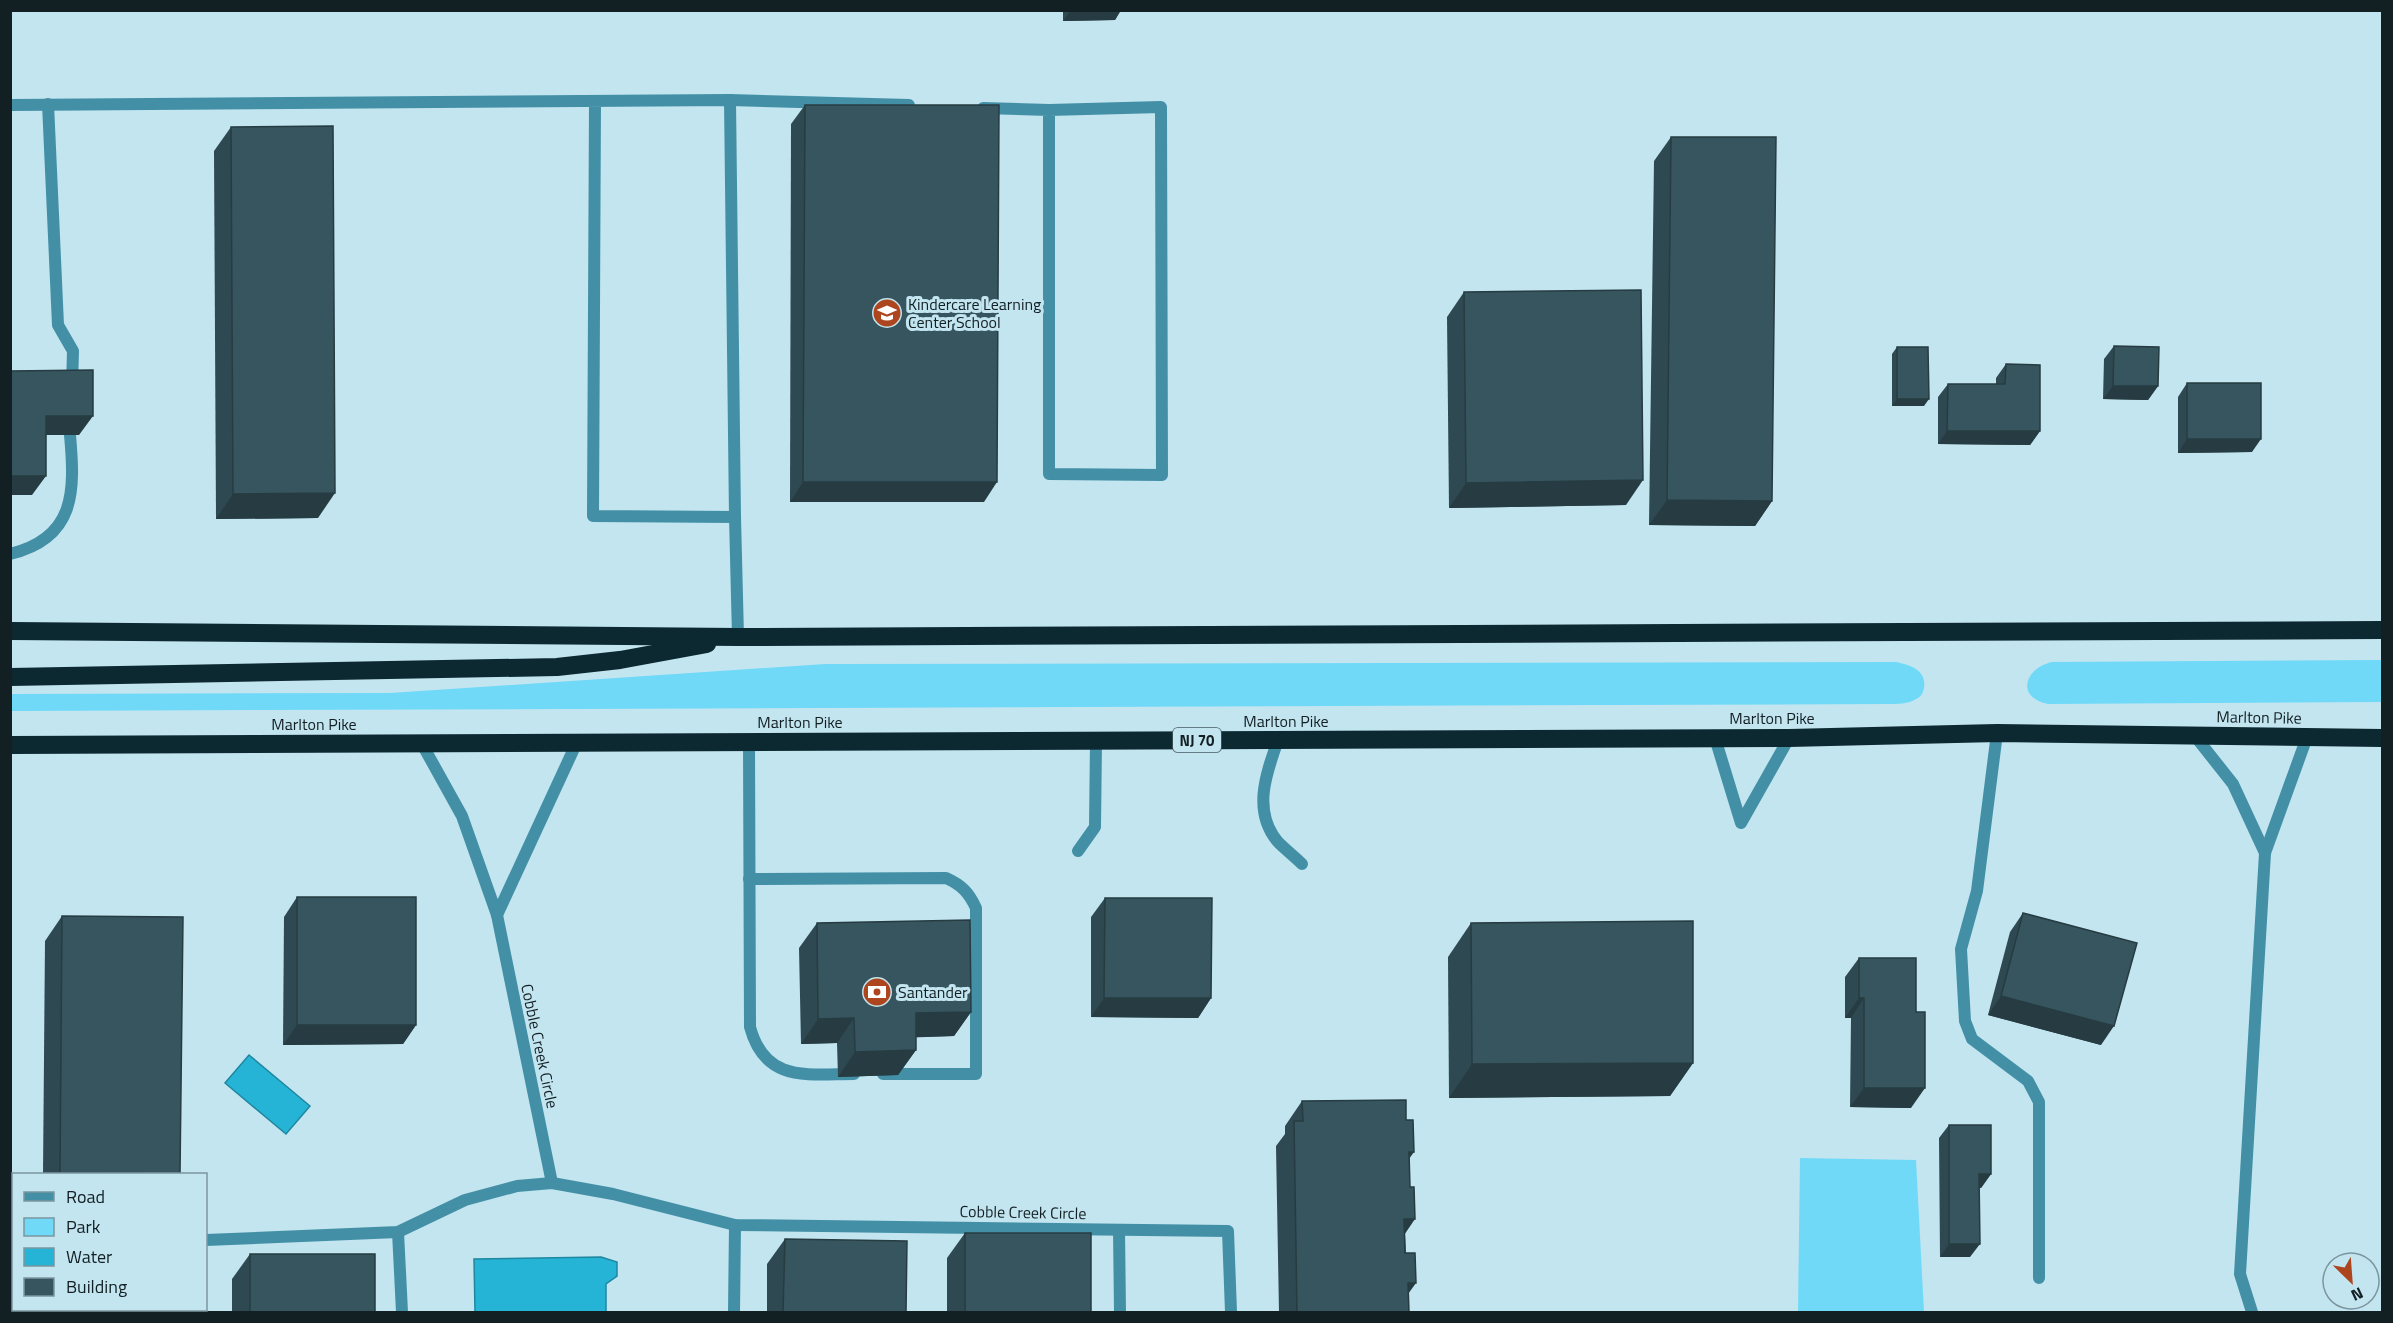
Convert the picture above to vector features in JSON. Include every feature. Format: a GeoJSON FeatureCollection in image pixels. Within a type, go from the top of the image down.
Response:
{"type":"FeatureCollection","features":[{"type":"Feature","properties":{"kind":"highway"},"geometry":{"type":"LineString","coordinates":[[10,631],[738,637],[2382,630]]}},
{"type":"Feature","properties":{"kind":"highway"},"geometry":{"type":"LineString","coordinates":[[10,677],[557,667],[642,656],[738,637]]}},
{"type":"Feature","properties":{"kind":"highway","name":"Marlton Pike"},"geometry":{"type":"LineString","coordinates":[[10,745],[1789,738],[1997,733],[2382,738]]}},
{"type":"Feature","properties":{"kind":"street"},"geometry":{"type":"LineString","coordinates":[[730,100],[738,637]]}},
{"type":"Feature","properties":{"kind":"street"},"geometry":{"type":"LineString","coordinates":[[10,105],[730,100],[919,106]]}},
{"type":"Feature","properties":{"kind":"street"},"geometry":{"type":"LineString","coordinates":[[595,102],[593,516],[735,517]]}},
{"type":"Feature","properties":{"kind":"street"},"geometry":{"type":"LineString","coordinates":[[48,104],[58,325],[73,351],[72,390]]}},
{"type":"Feature","properties":{"kind":"street"},"geometry":{"type":"LineString","coordinates":[[967,107],[1049,110],[1161,107],[1162,475],[1049,474],[1049,110]]}},
{"type":"Feature","properties":{"kind":"street"},"geometry":{"type":"LineString","coordinates":[[10,554],[26,550],[47,538],[62,520],[72,498],[70,435]]}},
{"type":"Feature","properties":{"kind":"street"},"geometry":{"type":"LineString","coordinates":[[1997,733],[1977,891],[1960,949],[1965,1021],[1972,1039],[2028,1081],[2039,1102],[2038,1278]]}},
{"type":"Feature","properties":{"kind":"street"},"geometry":{"type":"LineString","coordinates":[[2195,736],[2233,784],[2265,853]]}},
{"type":"Feature","properties":{"kind":"street"},"geometry":{"type":"LineString","coordinates":[[2252,1312],[2240,1274],[2265,853],[2307,737]]}},
{"type":"Feature","properties":{"kind":"street"},"geometry":{"type":"LineString","coordinates":[[1715,738],[1742,823],[1789,738]]}},
{"type":"Feature","properties":{"kind":"street"},"geometry":{"type":"LineString","coordinates":[[1278,740],[1266,774],[1262,807],[1268,825],[1278,841],[1302,864]]}},
{"type":"Feature","properties":{"kind":"street"},"geometry":{"type":"LineString","coordinates":[[1078,852],[1095,828],[1096,741]]}},
{"type":"Feature","properties":{"kind":"street"},"geometry":{"type":"LineString","coordinates":[[497,915],[577,742]]}},
{"type":"Feature","properties":{"kind":"street"},"geometry":{"type":"LineString","coordinates":[[749,742],[749,879],[750,1027],[754,1044],[765,1059],[780,1070],[798,1074],[976,1074],[976,908],[970,895],[960,884],[946,878],[749,879]]}},
{"type":"Feature","properties":{"kind":"street","name":"Cobble Creek Circle"},"geometry":{"type":"LineString","coordinates":[[422,744],[462,816],[497,915],[552,1183]]}},
{"type":"Feature","properties":{"kind":"street","name":"Cobble Creek Circle"},"geometry":{"type":"LineString","coordinates":[[207,1240],[398,1232],[465,1200],[518,1186],[552,1183],[613,1194],[735,1225],[1228,1231],[1232,1312]]}},
{"type":"Feature","properties":{"kind":"street"},"geometry":{"type":"LineString","coordinates":[[734,1312],[735,1225]]}},
{"type":"Feature","properties":{"kind":"street"},"geometry":{"type":"LineString","coordinates":[[1119,1230],[1120,1312]]}},
{"type":"Feature","properties":{"kind":"street"},"geometry":{"type":"LineString","coordinates":[[398,1232],[402,1312]]}},
{"type":"Feature","properties":{"kind":"green space"},"geometry":{"type":"Polygon","coordinates":[[[2382,660],[2382,702],[2048,704],[2031,695],[2027,683],[2035,670],[2052,662],[2382,660]]]}},
{"type":"Feature","properties":{"kind":"green space"},"geometry":{"type":"Polygon","coordinates":[[[1896,662],[1916,669],[1923,677],[1922,695],[1913,701],[1891,704],[10,711],[11,694],[390,693],[825,664],[1896,662]]]}},
{"type":"Feature","properties":{"kind":"green space"},"geometry":{"type":"Polygon","coordinates":[[[1800,1158],[1916,1160],[1924,1312],[1798,1312],[1800,1158]]]}},
{"type":"Feature","properties":{"kind":"water"},"geometry":{"type":"Polygon","coordinates":[[[249,1055],[310,1106],[286,1134],[225,1083],[249,1055]]]}},
{"type":"Feature","properties":{"kind":"water"},"geometry":{"type":"Polygon","coordinates":[[[601,1257],[617,1262],[617,1276],[606,1284],[606,1312],[475,1312],[474,1259],[601,1257]]]}},
{"type":"Feature","properties":{"kind":"building","name":"Kindercare Learning Center School"},"geometry":{"type":"Polygon","coordinates":[[[805,105],[999,105],[997,482],[803,482],[805,105]]]}},
{"type":"Feature","properties":{"kind":"building"},"geometry":{"type":"Polygon","coordinates":[[[333,126],[335,493],[233,494],[231,127],[333,126]]]}},
{"type":"Feature","properties":{"kind":"building"},"geometry":{"type":"Polygon","coordinates":[[[1671,137],[1776,137],[1772,501],[1667,500],[1671,137]]]}},
{"type":"Feature","properties":{"kind":"building"},"geometry":{"type":"Polygon","coordinates":[[[1641,290],[1643,480],[1466,483],[1464,292],[1641,290]]]}},
{"type":"Feature","properties":{"kind":"building"},"geometry":{"type":"Polygon","coordinates":[[[2114,346],[2159,347],[2158,386],[2113,386],[2114,346]]]}},
{"type":"Feature","properties":{"kind":"building"},"geometry":{"type":"Polygon","coordinates":[[[1897,347],[1928,347],[1929,399],[1897,399],[1897,347]]]}},
{"type":"Feature","properties":{"kind":"building"},"geometry":{"type":"Polygon","coordinates":[[[2006,364],[2040,365],[2040,431],[1947,431],[1948,384],[2005,384],[2006,364]]]}},
{"type":"Feature","properties":{"kind":"building"},"geometry":{"type":"Polygon","coordinates":[[[93,370],[93,416],[46,416],[46,476],[10,476],[10,371],[93,370]]]}},
{"type":"Feature","properties":{"kind":"building"},"geometry":{"type":"Polygon","coordinates":[[[2187,383],[2261,383],[2261,439],[2187,439],[2187,383]]]}},
{"type":"Feature","properties":{"kind":"building"},"geometry":{"type":"Polygon","coordinates":[[[297,897],[416,897],[416,1025],[297,1025],[297,897]]]}},
{"type":"Feature","properties":{"kind":"building"},"geometry":{"type":"Polygon","coordinates":[[[1105,898],[1212,898],[1211,998],[1104,998],[1105,898]]]}},
{"type":"Feature","properties":{"kind":"building"},"geometry":{"type":"Polygon","coordinates":[[[2023,913],[2137,943],[2114,1026],[2001,996],[2023,913]]]}},
{"type":"Feature","properties":{"kind":"building"},"geometry":{"type":"Polygon","coordinates":[[[62,916],[183,917],[180,1173],[60,1173],[62,916]]]}},
{"type":"Feature","properties":{"kind":"building","name":"Santander"},"geometry":{"type":"Polygon","coordinates":[[[970,920],[971,1012],[916,1013],[916,1050],[855,1052],[854,1018],[818,1019],[817,923],[970,920]]]}},
{"type":"Feature","properties":{"kind":"building"},"geometry":{"type":"Polygon","coordinates":[[[1693,921],[1693,1063],[1472,1064],[1471,923],[1693,921]]]}},
{"type":"Feature","properties":{"kind":"building"},"geometry":{"type":"Polygon","coordinates":[[[1859,958],[1916,958],[1916,1012],[1925,1012],[1925,1088],[1864,1088],[1864,998],[1859,998],[1859,958]]]}},
{"type":"Feature","properties":{"kind":"building"},"geometry":{"type":"Polygon","coordinates":[[[1406,1100],[1406,1120],[1413,1120],[1414,1152],[1409,1152],[1410,1187],[1414,1187],[1415,1219],[1404,1219],[1405,1253],[1415,1253],[1416,1283],[1408,1283],[1409,1312],[1297,1312],[1294,1121],[1303,1121],[1302,1101],[1406,1100]]]}},
{"type":"Feature","properties":{"kind":"building"},"geometry":{"type":"Polygon","coordinates":[[[1949,1125],[1991,1125],[1991,1174],[1979,1174],[1980,1244],[1949,1244],[1949,1125]]]}},
{"type":"Feature","properties":{"kind":"building"},"geometry":{"type":"Polygon","coordinates":[[[965,1233],[1091,1233],[1091,1312],[965,1312],[965,1233]]]}},
{"type":"Feature","properties":{"kind":"building"},"geometry":{"type":"Polygon","coordinates":[[[785,1239],[907,1241],[906,1312],[783,1312],[785,1239]]]}},
{"type":"Feature","properties":{"kind":"building"},"geometry":{"type":"Polygon","coordinates":[[[250,1254],[375,1254],[375,1312],[250,1312],[250,1254]]]}},
{"type":"Feature","properties":{"kind":"building"},"geometry":{"type":"Polygon","coordinates":[[[54,1311],[173,1311],[173,1312],[54,1311]]]}},
{"type":"Feature","properties":{"kind":"place","name":"Kindercare Learning Center School"},"geometry":{"type":"Point","coordinates":[887,313]}},
{"type":"Feature","properties":{"kind":"place","name":"Santander"},"geometry":{"type":"Point","coordinates":[877,992]}}]}
